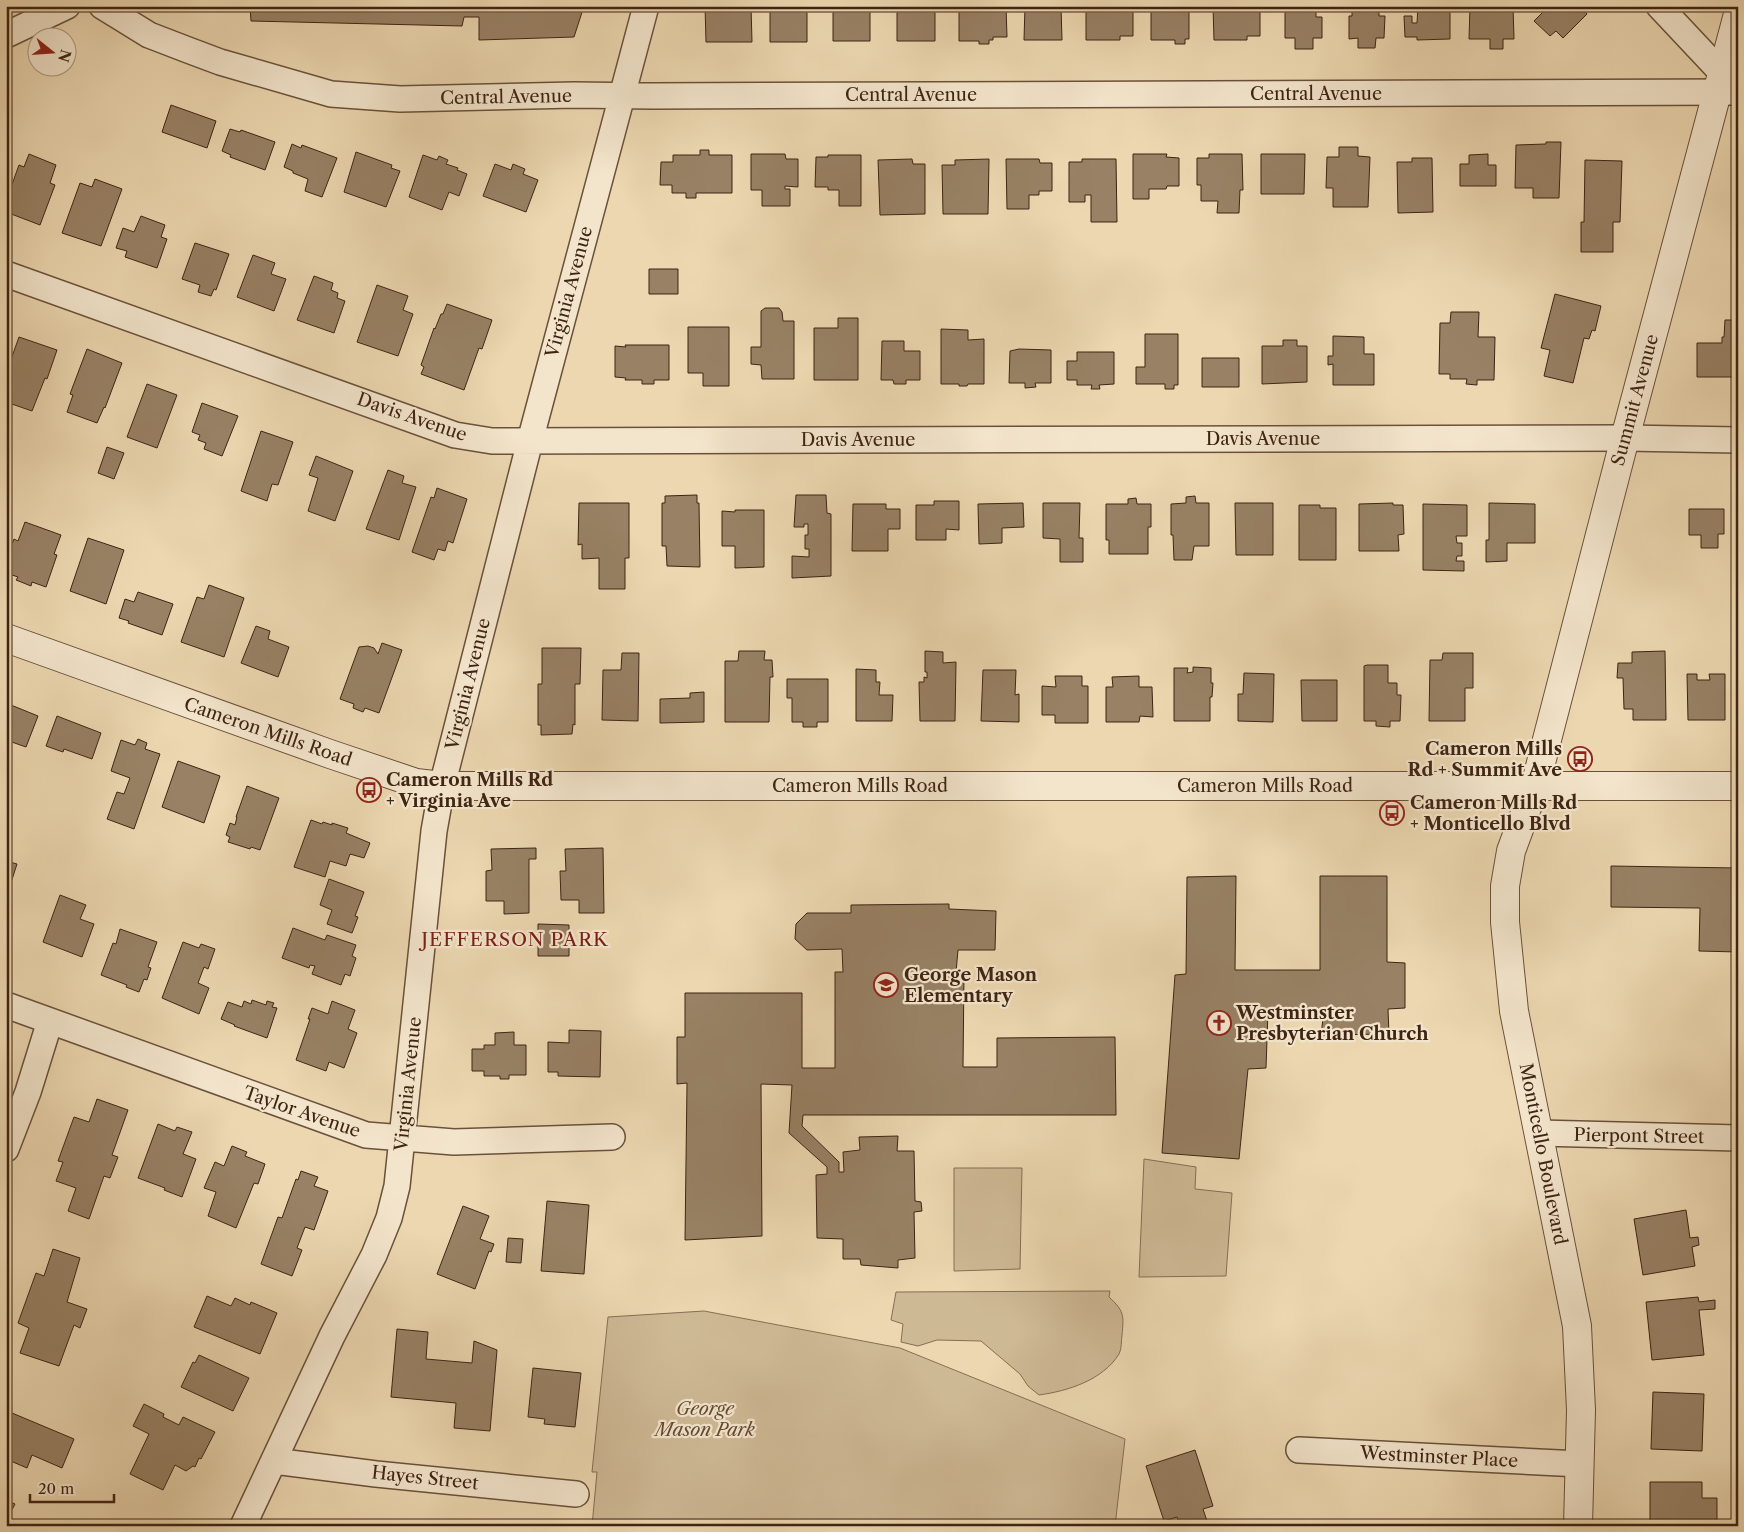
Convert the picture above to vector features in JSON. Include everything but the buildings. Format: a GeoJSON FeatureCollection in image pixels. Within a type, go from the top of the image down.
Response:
{"type":"FeatureCollection","features":[{"type":"Feature","properties":{"kind":"street"},"geometry":{"type":"LineString","coordinates":[[6,35],[66,6]]}},
{"type":"Feature","properties":{"kind":"street","name":"Central Avenue"},"geometry":{"type":"LineString","coordinates":[[102,6],[149,35],[220,62],[332,94],[400,99],[574,95],[1725,85]]}},
{"type":"Feature","properties":{"kind":"street","name":"Virginia Avenue"},"geometry":{"type":"LineString","coordinates":[[243,1526],[332,1336],[374,1255],[389,1218],[397,1186],[434,832],[442,786],[530,441],[646,6]]}},
{"type":"Feature","properties":{"kind":"street"},"geometry":{"type":"LineString","coordinates":[[1659,6],[1725,85]]}},
{"type":"Feature","properties":{"kind":"street","name":"Summit Avenue"},"geometry":{"type":"LineString","coordinates":[[1535,786],[1625,438],[1725,85],[1738,14]]}},
{"type":"Feature","properties":{"kind":"street","name":"Davis Avenue"},"geometry":{"type":"LineString","coordinates":[[6,274],[455,434],[492,441],[1625,438],[1738,440]]}},
{"type":"Feature","properties":{"kind":"street","name":"Cameron Mills Road"},"geometry":{"type":"LineString","coordinates":[[6,638],[330,754],[416,783],[442,786],[1738,786]]}},
{"type":"Feature","properties":{"kind":"street","name":"Monticello Boulevard"},"geometry":{"type":"LineString","coordinates":[[1535,786],[1511,851],[1506,886],[1505,922],[1514,1011],[1577,1326],[1581,1410],[1578,1526]]}},
{"type":"Feature","properties":{"kind":"street","name":"Taylor Avenue"},"geometry":{"type":"LineString","coordinates":[[6,1005],[366,1135],[454,1142],[612,1137]]}},
{"type":"Feature","properties":{"kind":"street"},"geometry":{"type":"LineString","coordinates":[[6,1149],[28,1092],[50,1020]]}},
{"type":"Feature","properties":{"kind":"street","name":"Pierpont Street"},"geometry":{"type":"LineString","coordinates":[[1539,1134],[1738,1138]]}},
{"type":"Feature","properties":{"kind":"street","name":"Westminster Place"},"geometry":{"type":"LineString","coordinates":[[1298,1450],[1580,1464]]}},
{"type":"Feature","properties":{"kind":"street","name":"Hayes Street"},"geometry":{"type":"LineString","coordinates":[[274,1460],[376,1474],[576,1494]]}},
{"type":"Feature","properties":{"kind":"green space"},"geometry":{"type":"Polygon","coordinates":[[[1144,1159],[1196,1167],[1195,1189],[1232,1193],[1226,1276],[1139,1277],[1144,1159]]]}},
{"type":"Feature","properties":{"kind":"green space"},"geometry":{"type":"Polygon","coordinates":[[[954,1168],[1022,1168],[1020,1269],[954,1271],[954,1168]]]}},
{"type":"Feature","properties":{"kind":"green space"},"geometry":{"type":"Polygon","coordinates":[[[1110,1291],[1109,1297],[1118,1306],[1123,1318],[1119,1354],[1104,1371],[1084,1383],[1061,1391],[1039,1395],[1028,1386],[1020,1374],[981,1341],[937,1340],[918,1346],[901,1342],[903,1324],[891,1320],[896,1292],[1110,1291]]]}},
{"type":"Feature","properties":{"kind":"green space","name":"George Mason Park"},"geometry":{"type":"Polygon","coordinates":[[[704,1311],[900,1348],[1125,1439],[1115,1526],[592,1526],[597,1472],[592,1472],[608,1317],[704,1311]]]}},
{"type":"Feature","properties":{"kind":"place","name":"Cameron Mills Rd + Summit Ave"},"geometry":{"type":"Point","coordinates":[1580,759]}},
{"type":"Feature","properties":{"kind":"place","name":"Cameron Mills Rd + Virginia Ave"},"geometry":{"type":"Point","coordinates":[369,790]}},
{"type":"Feature","properties":{"kind":"place","name":"Cameron Mills Rd + Monticello Blvd"},"geometry":{"type":"Point","coordinates":[1392,813]}},
{"type":"Feature","properties":{"kind":"place","name":"George Mason Elementary"},"geometry":{"type":"Point","coordinates":[886,985]}},
{"type":"Feature","properties":{"kind":"place","name":"Westminster Presbyterian Church"},"geometry":{"type":"Point","coordinates":[1219,1023]}},
{"type":"Feature","properties":{"kind":"district","name":"JEFFERSON PARK"},"geometry":{"type":"Point","coordinates":[515,939]}}]}
